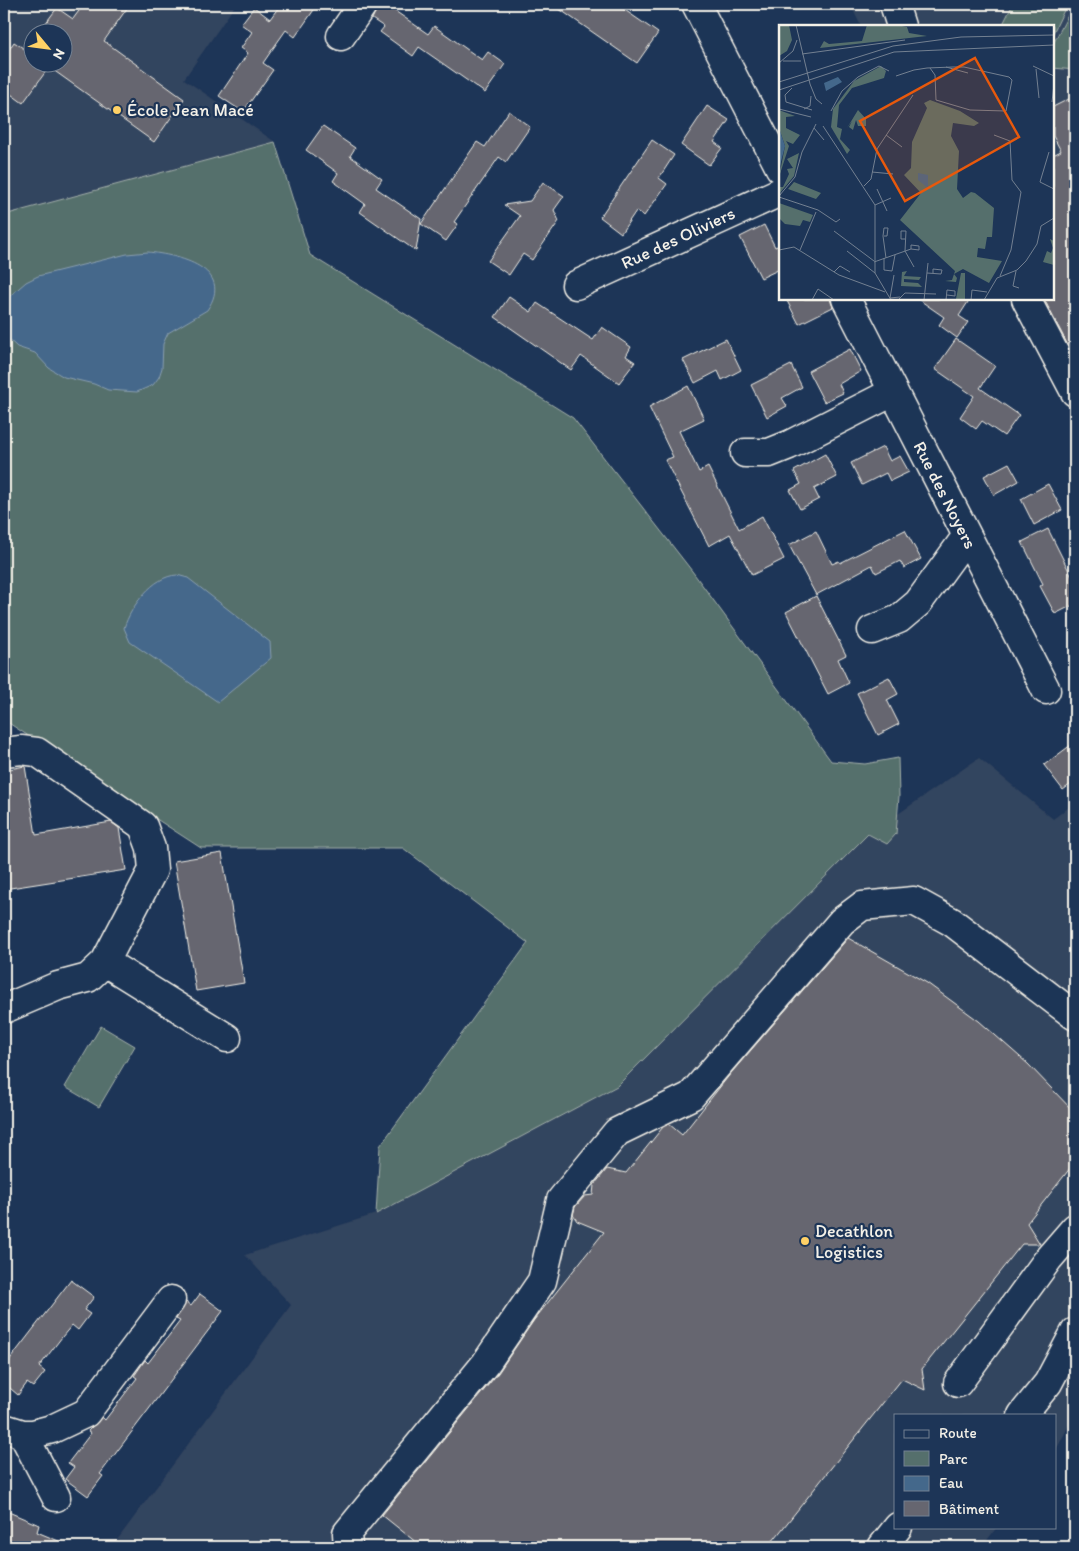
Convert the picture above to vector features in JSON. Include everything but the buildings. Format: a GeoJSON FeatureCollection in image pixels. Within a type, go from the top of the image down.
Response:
{"type":"FeatureCollection","features":[{"type":"Feature","properties":{"kind":"street"},"geometry":{"type":"LineString","coordinates":[[340,36],[363,4]]}},
{"type":"Feature","properties":{"kind":"street"},"geometry":{"type":"LineString","coordinates":[[696,4],[779,166]]}},
{"type":"Feature","properties":{"kind":"street"},"geometry":{"type":"LineString","coordinates":[[894,4],[901,25]]}},
{"type":"Feature","properties":{"kind":"street","name":"Rue des Oliviers"},"geometry":{"type":"LineString","coordinates":[[576,285],[779,192]]}},
{"type":"Feature","properties":{"kind":"street","name":"Rue des Noyers"},"geometry":{"type":"LineString","coordinates":[[847,300],[966,537],[1046,690]]}},
{"type":"Feature","properties":{"kind":"street"},"geometry":{"type":"LineString","coordinates":[[1027,300],[1075,392]]}},
{"type":"Feature","properties":{"kind":"street"},"geometry":{"type":"LineString","coordinates":[[745,453],[769,453],[789,445],[893,392]]}},
{"type":"Feature","properties":{"kind":"street"},"geometry":{"type":"LineString","coordinates":[[872,630],[899,619],[918,603],[966,537]]}},
{"type":"Feature","properties":{"kind":"street"},"geometry":{"type":"LineString","coordinates":[[4,752],[20,750],[37,752],[143,826],[151,848],[153,870],[105,962],[88,978],[58,986],[4,1009]]}},
{"type":"Feature","properties":{"kind":"street"},"geometry":{"type":"LineString","coordinates":[[348,1547],[347,1533],[486,1363],[542,1281],[561,1200],[617,1132],[691,1096],[842,921],[862,906],[914,900],[952,922],[1075,1016]]}},
{"type":"Feature","properties":{"kind":"street"},"geometry":{"type":"LineString","coordinates":[[105,962],[227,1038]]}},
{"type":"Feature","properties":{"kind":"street"},"geometry":{"type":"LineString","coordinates":[[958,1383],[1049,1258],[1075,1228]]}},
{"type":"Feature","properties":{"kind":"street"},"geometry":{"type":"LineString","coordinates":[[14,1431],[33,1434],[52,1429],[86,1413],[170,1300]]}},
{"type":"Feature","properties":{"kind":"street"},"geometry":{"type":"LineString","coordinates":[[1023,1414],[1048,1383],[1075,1332]]}},
{"type":"Feature","properties":{"kind":"street"},"geometry":{"type":"LineString","coordinates":[[14,1431],[56,1497]]}},
{"type":"Feature","properties":{"kind":"street"},"geometry":{"type":"LineString","coordinates":[[882,1547],[897,1528]]}},
{"type":"Feature","properties":{"kind":"shaded area","name":"École Jean Macé"},"geometry":{"type":"Polygon","coordinates":[[[4,4],[236,4],[184,79],[275,142],[4,215],[4,4]]]}},
{"type":"Feature","properties":{"kind":"shaded area"},"geometry":{"type":"Polygon","coordinates":[[[850,4],[1075,4],[1075,399],[1024,300],[1054,300],[1054,25],[860,25],[850,4]]]}},
{"type":"Feature","properties":{"kind":"shaded area"},"geometry":{"type":"Polygon","coordinates":[[[979,758],[1053,819],[1075,803],[1075,1414],[1056,1450],[1056,1414],[894,1414],[894,1528],[996,1528],[982,1547],[112,1547],[291,1305],[245,1255],[376,1214],[617,1086],[868,834],[896,834],[898,814],[979,758]]]}},
{"type":"Feature","properties":{"kind":"green space"},"geometry":{"type":"Polygon","coordinates":[[[1013,4],[1067,4],[1054,31],[1054,25],[1002,25],[1013,4]]]}},
{"type":"Feature","properties":{"kind":"green space"},"geometry":{"type":"Polygon","coordinates":[[[1074,4],[1075,70],[1054,68],[1054,42],[1074,4]]]}},
{"type":"Feature","properties":{"kind":"green space"},"geometry":{"type":"Polygon","coordinates":[[[275,142],[310,255],[573,418],[692,571],[831,761],[865,764],[898,758],[899,796],[896,834],[887,844],[868,834],[617,1086],[376,1214],[380,1146],[528,943],[403,848],[201,848],[4,720],[4,215],[275,142]]]}},
{"type":"Feature","properties":{"kind":"green space"},"geometry":{"type":"Polygon","coordinates":[[[101,1026],[135,1046],[99,1107],[65,1087],[101,1026]]]}},
{"type":"Feature","properties":{"kind":"water"},"geometry":{"type":"Polygon","coordinates":[[[148,252],[174,256],[199,266],[209,274],[214,284],[214,296],[207,310],[168,333],[163,344],[162,368],[159,377],[153,385],[137,392],[108,390],[94,384],[64,377],[49,368],[35,353],[17,347],[4,335],[4,301],[26,282],[38,276],[127,254],[148,252]]]}},
{"type":"Feature","properties":{"kind":"water"},"geometry":{"type":"Polygon","coordinates":[[[177,575],[188,578],[270,642],[271,658],[218,702],[130,642],[124,628],[127,619],[138,602],[152,586],[168,577],[177,575]]]}},
{"type":"Feature","properties":{"kind":"place","name":"École Jean Macé"},"geometry":{"type":"Point","coordinates":[117,110]}},
{"type":"Feature","properties":{"kind":"place","name":"Decathlon Logistics"},"geometry":{"type":"Point","coordinates":[805,1241]}}]}
